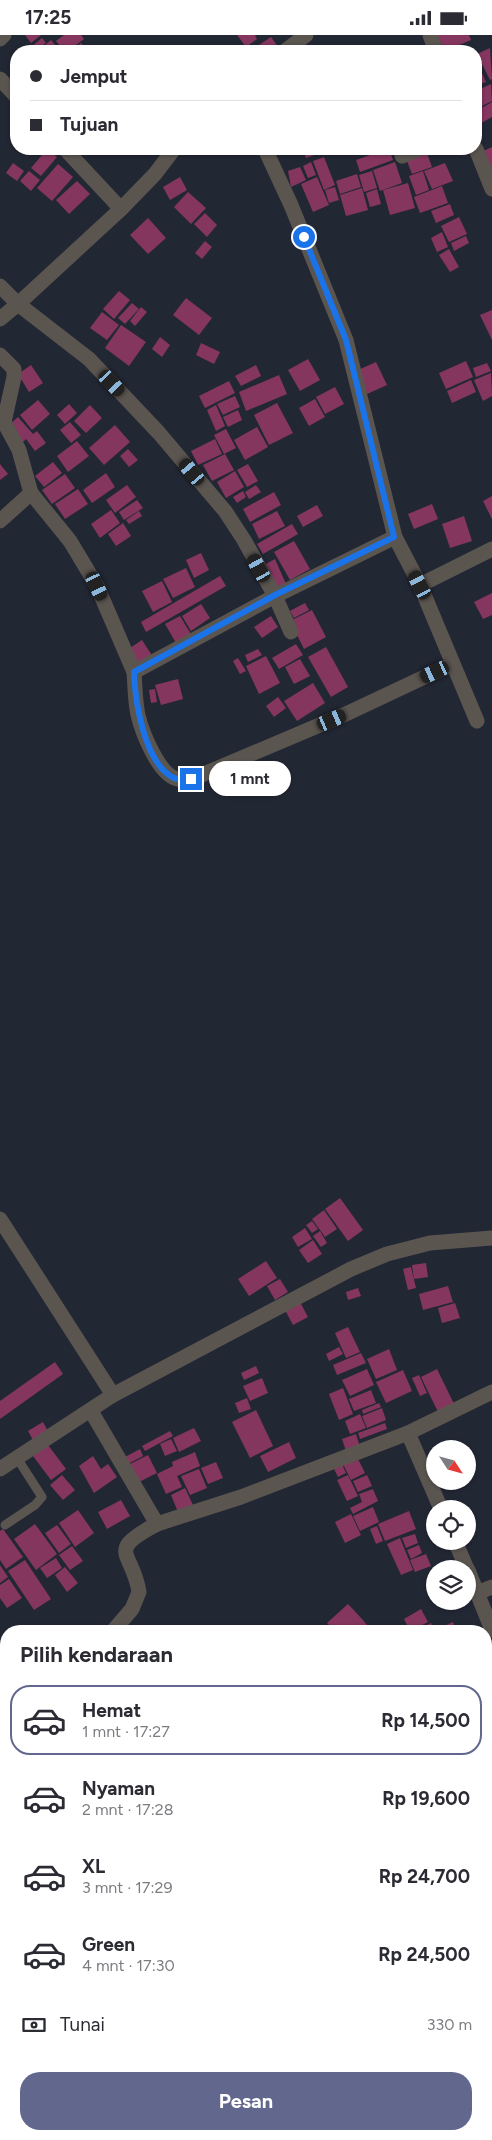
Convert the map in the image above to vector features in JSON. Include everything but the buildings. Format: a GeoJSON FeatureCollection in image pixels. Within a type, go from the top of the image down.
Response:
{"type":"FeatureCollection","features":[{"type":"Feature","properties":{"kind":"street"},"geometry":{"type":"LineString","coordinates":[[0,39],[4,35]]}},
{"type":"Feature","properties":{"kind":"street"},"geometry":{"type":"LineString","coordinates":[[293,45],[306,35]]}},
{"type":"Feature","properties":{"kind":"street"},"geometry":{"type":"LineString","coordinates":[[0,79],[10,90]]}},
{"type":"Feature","properties":{"kind":"street"},"geometry":{"type":"LineString","coordinates":[[71,155],[121,209]]}},
{"type":"Feature","properties":{"kind":"street"},"geometry":{"type":"LineString","coordinates":[[0,319],[121,209],[155,174],[169,155]]}},
{"type":"Feature","properties":{"kind":"street"},"geometry":{"type":"LineString","coordinates":[[267,155],[291,205],[346,340],[394,537],[420,585],[477,721]]}},
{"type":"Feature","properties":{"kind":"street"},"geometry":{"type":"LineString","coordinates":[[478,155],[492,189]]}},
{"type":"Feature","properties":{"kind":"street"},"geometry":{"type":"LineString","coordinates":[[0,286],[18,303],[88,359],[159,433],[225,511],[275,595],[291,632]]}},
{"type":"Feature","properties":{"kind":"street"},"geometry":{"type":"LineString","coordinates":[[0,355],[14,369],[4,422],[19,450],[31,493],[70,541],[97,586],[134,672],[138,717],[145,736],[164,771],[178,780],[191,779],[348,713],[452,664]]}},
{"type":"Feature","properties":{"kind":"street"},"geometry":{"type":"LineString","coordinates":[[0,521],[31,493]]}},
{"type":"Feature","properties":{"kind":"street"},"geometry":{"type":"LineString","coordinates":[[134,672],[275,595],[394,537]]}},
{"type":"Feature","properties":{"kind":"street"},"geometry":{"type":"LineString","coordinates":[[420,585],[492,549]]}},
{"type":"Feature","properties":{"kind":"street"},"geometry":{"type":"LineString","coordinates":[[0,1219],[113,1395]]}},
{"type":"Feature","properties":{"kind":"street"},"geometry":{"type":"LineString","coordinates":[[0,1469],[113,1395],[351,1269],[387,1254],[430,1243],[492,1238]]}},
{"type":"Feature","properties":{"kind":"street"},"geometry":{"type":"LineString","coordinates":[[118,1625],[132,1609],[139,1593],[126,1560],[126,1547],[131,1540],[157,1524],[241,1497],[408,1433],[492,1392]]}},
{"type":"Feature","properties":{"kind":"street"},"geometry":{"type":"LineString","coordinates":[[91,1411],[157,1524]]}},
{"type":"Feature","properties":{"kind":"street"},"geometry":{"type":"LineString","coordinates":[[408,1433],[437,1500]]}},
{"type":"Feature","properties":{"kind":"street"},"geometry":{"type":"LineString","coordinates":[[490,1625],[477,1593],[492,1587]]}},
{"type":"Feature","properties":{"kind":"lane"},"geometry":{"type":"LineString","coordinates":[[5,1525],[35,1505],[42,1497],[17,1458]]}},
{"type":"Feature","properties":{"kind":"route"},"geometry":{"type":"LineString","coordinates":[[191,779],[178,780],[172,777],[164,771],[156,757],[138,717],[134,672],[275,595],[394,537],[346,340],[304,237]]}}]}
